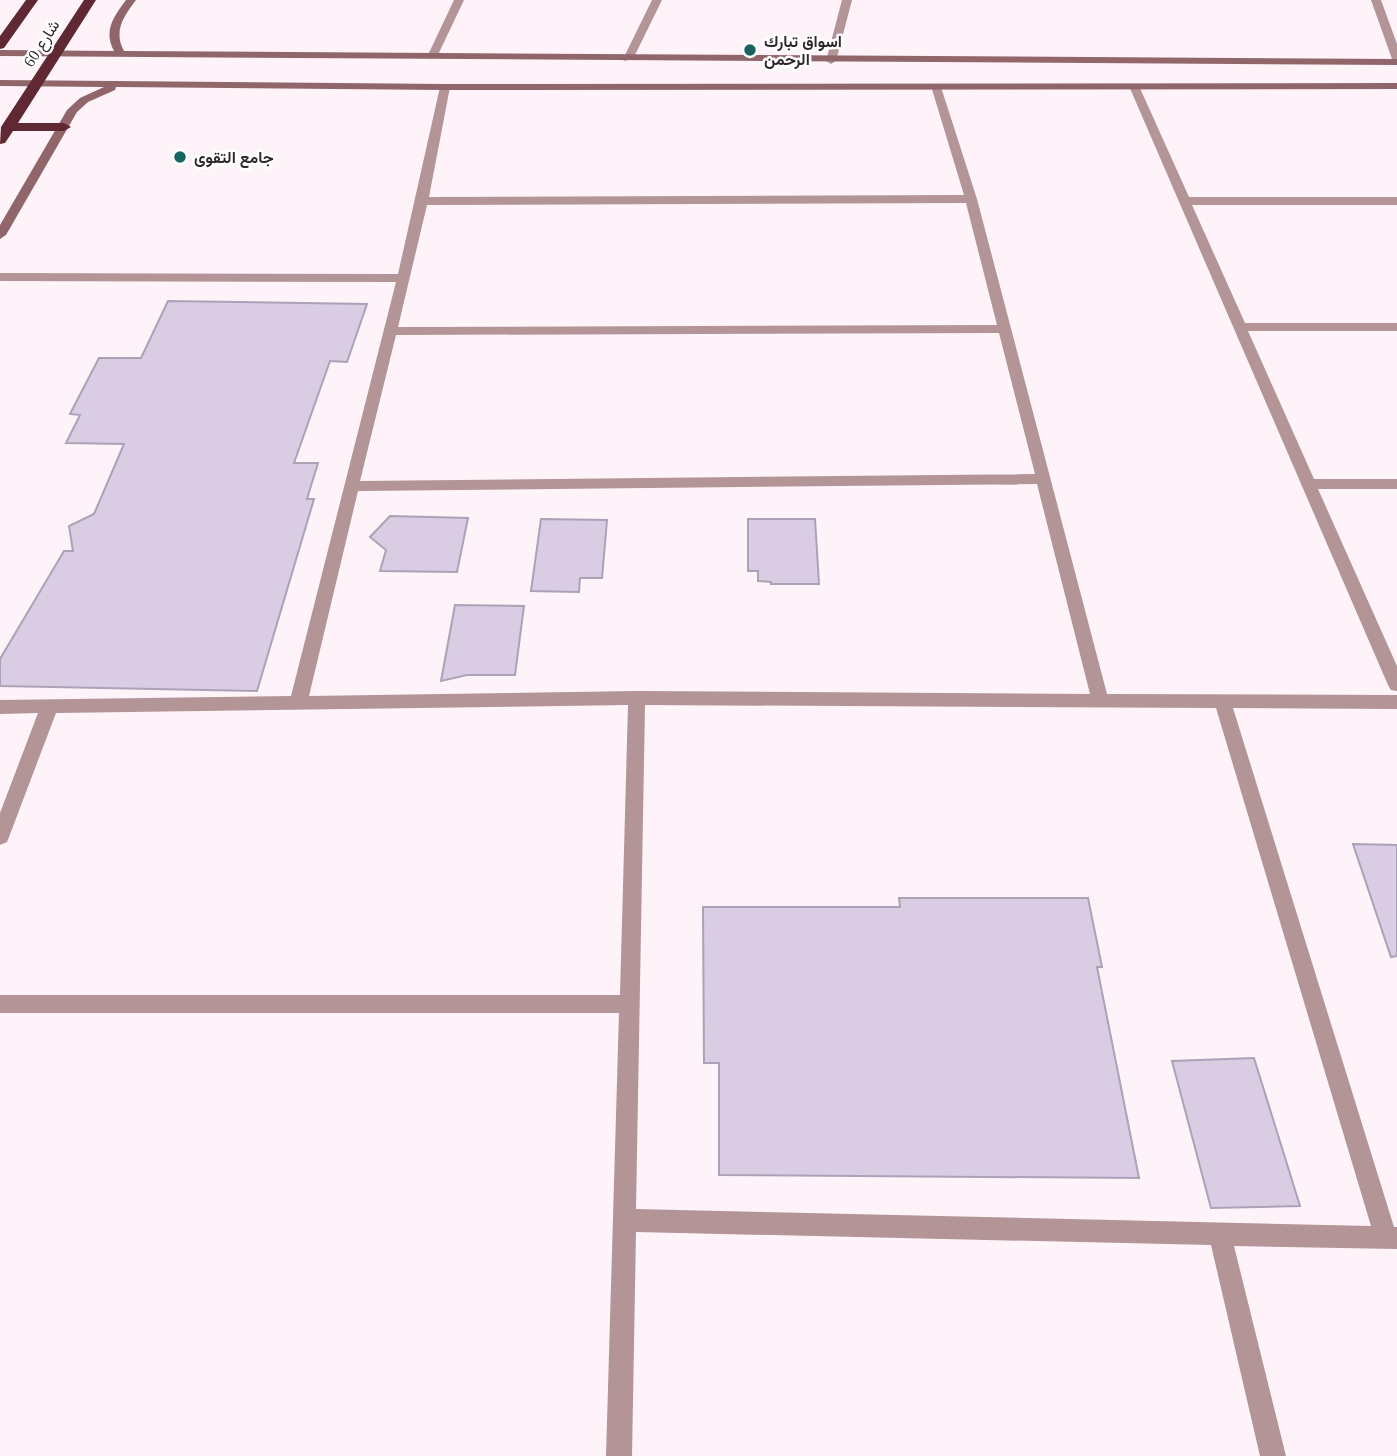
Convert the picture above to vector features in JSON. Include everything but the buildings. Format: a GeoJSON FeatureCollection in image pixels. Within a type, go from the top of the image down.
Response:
{"type":"FeatureCollection","features":[{"type":"Feature","properties":{"kind":"highway","name":"شارع 60"},"geometry":{"type":"LineString","coordinates":[[0,45],[32,0]]}},
{"type":"Feature","properties":{"kind":"highway","name":"شارع 60"},"geometry":{"type":"LineString","coordinates":[[0,141],[90,0]]}},
{"type":"Feature","properties":{"kind":"highway"},"geometry":{"type":"LineString","coordinates":[[8,127],[64,127]]}},
{"type":"Feature","properties":{"kind":"main road"},"geometry":{"type":"LineString","coordinates":[[121,54],[114,41],[113,28],[131,0]]}},
{"type":"Feature","properties":{"kind":"main road"},"geometry":{"type":"LineString","coordinates":[[0,53],[831,61],[1397,61]]}},
{"type":"Feature","properties":{"kind":"main road"},"geometry":{"type":"LineString","coordinates":[[976,61],[983,86]]}},
{"type":"Feature","properties":{"kind":"main road"},"geometry":{"type":"LineString","coordinates":[[0,83],[444,87],[1397,86]]}},
{"type":"Feature","properties":{"kind":"main road"},"geometry":{"type":"LineString","coordinates":[[0,235],[73,110],[84,100],[104,90],[132,84]]}},
{"type":"Feature","properties":{"kind":"street"},"geometry":{"type":"LineString","coordinates":[[432,57],[459,0]]}},
{"type":"Feature","properties":{"kind":"street"},"geometry":{"type":"LineString","coordinates":[[628,59],[657,0]]}},
{"type":"Feature","properties":{"kind":"street"},"geometry":{"type":"LineString","coordinates":[[831,61],[847,0]]}},
{"type":"Feature","properties":{"kind":"street"},"geometry":{"type":"LineString","coordinates":[[1376,0],[1397,61]]}},
{"type":"Feature","properties":{"kind":"street"},"geometry":{"type":"LineString","coordinates":[[936,86],[971,200],[1101,702]]}},
{"type":"Feature","properties":{"kind":"street"},"geometry":{"type":"LineString","coordinates":[[1134,86],[1397,685]]}},
{"type":"Feature","properties":{"kind":"street"},"geometry":{"type":"LineString","coordinates":[[298,704],[422,201],[444,87]]}},
{"type":"Feature","properties":{"kind":"street"},"geometry":{"type":"LineString","coordinates":[[422,201],[971,200]]}},
{"type":"Feature","properties":{"kind":"street"},"geometry":{"type":"LineString","coordinates":[[1185,201],[1397,201]]}},
{"type":"Feature","properties":{"kind":"street"},"geometry":{"type":"LineString","coordinates":[[0,277],[402,278]]}},
{"type":"Feature","properties":{"kind":"street"},"geometry":{"type":"LineString","coordinates":[[1240,327],[1397,327]]}},
{"type":"Feature","properties":{"kind":"street"},"geometry":{"type":"LineString","coordinates":[[389,331],[1005,329]]}},
{"type":"Feature","properties":{"kind":"street"},"geometry":{"type":"LineString","coordinates":[[351,486],[1044,479]]}},
{"type":"Feature","properties":{"kind":"street"},"geometry":{"type":"LineString","coordinates":[[1309,484],[1397,484]]}},
{"type":"Feature","properties":{"kind":"street"},"geometry":{"type":"LineString","coordinates":[[619,1456],[637,698]]}},
{"type":"Feature","properties":{"kind":"street"},"geometry":{"type":"LineString","coordinates":[[0,707],[637,698],[1397,702]]}},
{"type":"Feature","properties":{"kind":"street"},"geometry":{"type":"LineString","coordinates":[[625,1220],[1391,1238],[1223,702]]}},
{"type":"Feature","properties":{"kind":"street"},"geometry":{"type":"LineString","coordinates":[[0,837],[50,705]]}},
{"type":"Feature","properties":{"kind":"street"},"geometry":{"type":"LineString","coordinates":[[0,1004],[630,1004]]}},
{"type":"Feature","properties":{"kind":"street"},"geometry":{"type":"LineString","coordinates":[[1220,1235],[1273,1456]]}},
{"type":"Feature","properties":{"kind":"place","name":"اسواق تبارك الرحمن"},"geometry":{"type":"Point","coordinates":[750,50]}},
{"type":"Feature","properties":{"kind":"place","name":"جامع التقوى"},"geometry":{"type":"Point","coordinates":[180,157]}}]}
